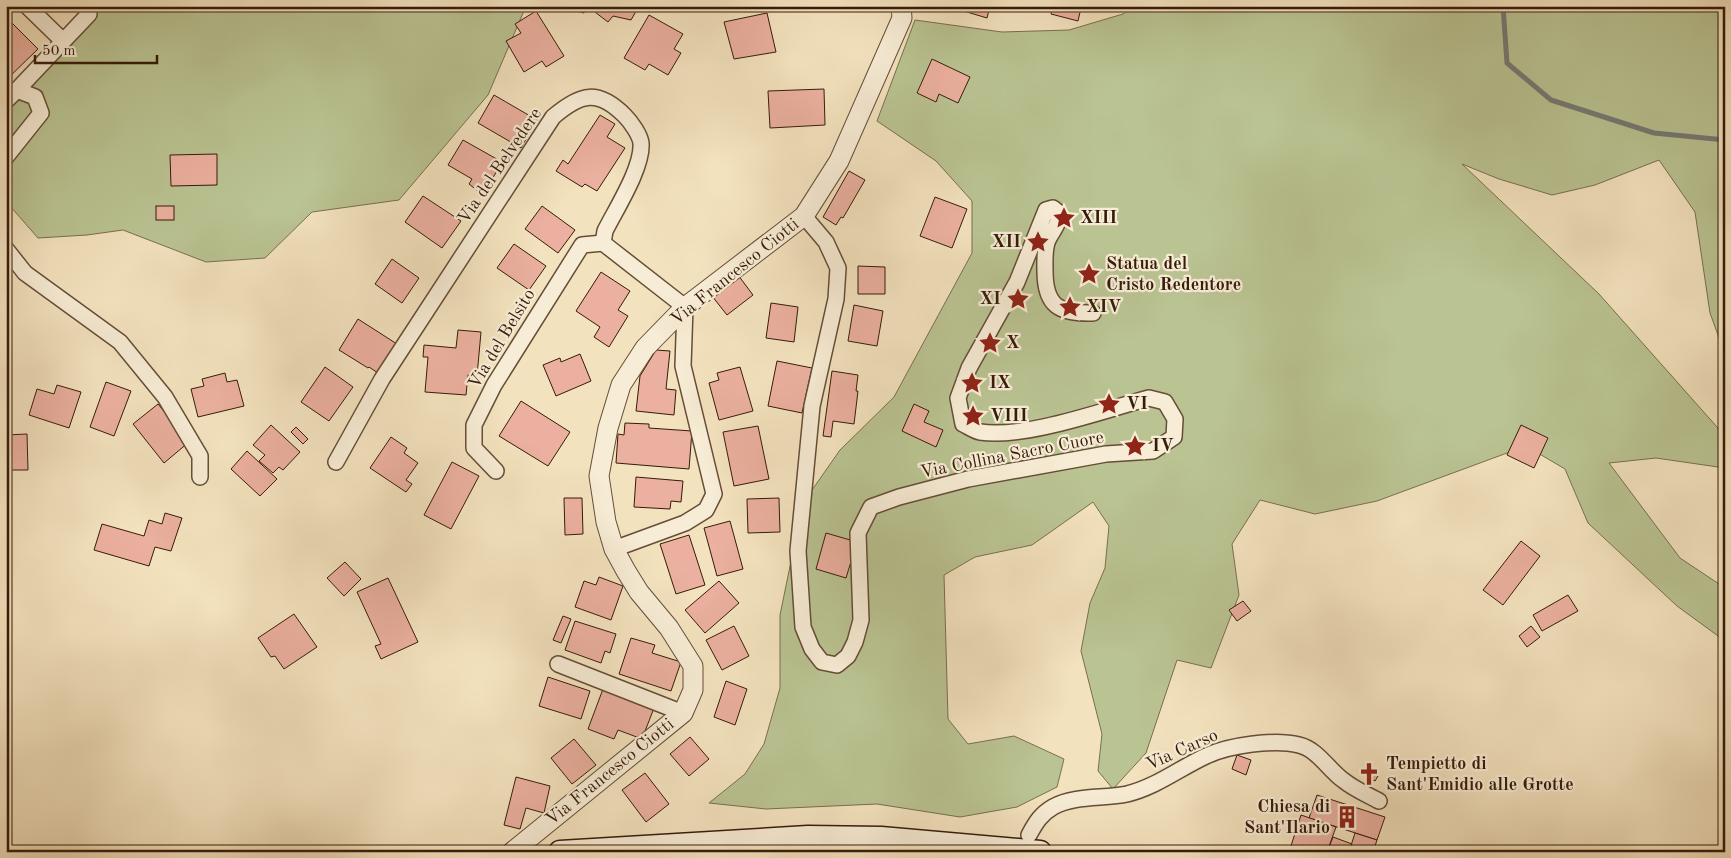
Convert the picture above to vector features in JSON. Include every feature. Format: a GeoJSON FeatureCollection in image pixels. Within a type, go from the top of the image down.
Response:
{"type":"FeatureCollection","features":[{"type":"Feature","properties":{"kind":"main road"},"geometry":{"type":"LineString","coordinates":[[560,852],[808,838],[881,838],[1035,843]]}},
{"type":"Feature","properties":{"kind":"street"},"geometry":{"type":"LineString","coordinates":[[27,6],[63,42]]}},
{"type":"Feature","properties":{"kind":"street"},"geometry":{"type":"LineString","coordinates":[[12,95],[88,14],[87,6]]}},
{"type":"Feature","properties":{"kind":"street","name":"Via Francesco Ciotti"},"geometry":{"type":"LineString","coordinates":[[512,852],[682,713],[693,690],[693,666],[669,628],[639,592],[614,549],[606,522],[598,476],[608,428],[621,384],[645,348],[685,307],[804,216],[839,160],[866,103],[902,18],[900,6]]}},
{"type":"Feature","properties":{"kind":"street"},"geometry":{"type":"LineString","coordinates":[[6,157],[42,113],[35,97],[12,95]]}},
{"type":"Feature","properties":{"kind":"street","name":"Via del Belvedere"},"geometry":{"type":"LineString","coordinates":[[336,462],[382,378],[553,117],[571,102],[596,97],[614,105],[629,120],[641,142],[636,166],[605,231],[603,242]]}},
{"type":"Feature","properties":{"kind":"street","name":"Via Collina Sacro Cuore"},"geometry":{"type":"LineString","coordinates":[[804,216],[826,242],[838,268],[836,299],[812,406],[798,551],[803,627],[812,649],[822,662],[837,664],[848,656],[855,642],[861,620],[858,533],[871,508],[899,497],[968,479],[1106,454],[1153,451],[1174,437],[1175,419],[1165,402],[1148,398],[1033,429],[978,432],[963,424],[958,398],[969,368],[1017,282],[1046,210],[1053,208],[1058,212],[1059,220],[1048,240],[1045,252],[1046,292],[1052,303],[1060,309],[1076,314],[1093,313]]}},
{"type":"Feature","properties":{"kind":"street"},"geometry":{"type":"LineString","coordinates":[[603,242],[685,307],[682,366],[714,494],[706,510],[685,523],[614,549]]}},
{"type":"Feature","properties":{"kind":"street","name":"Via del Belsito"},"geometry":{"type":"LineString","coordinates":[[496,471],[474,448],[474,425],[494,385],[582,245],[603,242]]}},
{"type":"Feature","properties":{"kind":"street"},"geometry":{"type":"LineString","coordinates":[[6,249],[25,273],[105,329],[120,342],[165,397],[195,447],[200,456],[200,477]]}},
{"type":"Feature","properties":{"kind":"street"},"geometry":{"type":"LineString","coordinates":[[558,664],[682,713]]}},
{"type":"Feature","properties":{"kind":"street","name":"Via Carso"},"geometry":{"type":"LineString","coordinates":[[1035,843],[1039,817],[1055,806],[1087,798],[1128,794],[1176,774],[1206,756],[1229,748],[1265,743],[1300,745],[1314,753],[1341,779],[1379,801]]}},
{"type":"Feature","properties":{"kind":"green space"},"geometry":{"type":"Polygon","coordinates":[[[98,6],[526,6],[488,95],[399,200],[312,212],[265,258],[206,262],[123,230],[87,235],[38,238],[10,206],[6,206],[6,105],[98,6]]]}},
{"type":"Feature","properties":{"kind":"green space"},"geometry":{"type":"Polygon","coordinates":[[[1133,6],[1725,6],[1725,354],[1710,313],[1695,212],[1659,160],[1595,185],[1552,195],[1499,179],[1462,164],[1599,294],[1725,436],[1725,468],[1656,458],[1609,463],[1680,558],[1725,588],[1725,641],[1677,606],[1588,523],[1565,469],[1526,446],[1377,501],[1315,514],[1260,500],[1232,544],[1239,595],[1211,668],[1177,660],[1146,753],[1113,789],[1098,771],[1102,734],[1081,651],[1090,603],[1105,568],[1109,526],[1093,502],[1032,545],[975,557],[944,575],[948,719],[968,744],[1014,736],[1064,759],[1057,787],[1017,807],[960,817],[877,804],[766,809],[709,803],[745,774],[764,744],[780,688],[780,615],[803,503],[840,450],[894,397],[972,253],[972,201],[936,161],[877,121],[915,20],[1002,32],[1069,30],[1123,14],[1133,6]]]}},
{"type":"Feature","properties":{"kind":"building"},"geometry":{"type":"Polygon","coordinates":[[[578,6],[639,6],[631,20],[613,16],[608,22],[591,9],[585,7],[584,13],[577,11],[578,6]]]}},
{"type":"Feature","properties":{"kind":"building"},"geometry":{"type":"Polygon","coordinates":[[[947,6],[990,6],[987,18],[947,6]]]}},
{"type":"Feature","properties":{"kind":"building"},"geometry":{"type":"Polygon","coordinates":[[[1053,6],[1081,8],[1078,21],[1051,14],[1053,6]]]}},
{"type":"Feature","properties":{"kind":"building"},"geometry":{"type":"Polygon","coordinates":[[[536,11],[564,56],[546,67],[542,61],[524,72],[506,41],[521,33],[515,24],[536,11]]]}},
{"type":"Feature","properties":{"kind":"building"},"geometry":{"type":"Polygon","coordinates":[[[767,13],[776,52],[734,59],[724,22],[767,13]]]}},
{"type":"Feature","properties":{"kind":"building"},"geometry":{"type":"Polygon","coordinates":[[[649,15],[683,34],[674,49],[681,53],[668,75],[649,64],[645,70],[624,58],[649,15]]]}},
{"type":"Feature","properties":{"kind":"building"},"geometry":{"type":"Polygon","coordinates":[[[12,23],[38,49],[6,80],[6,28],[12,23]]]}},
{"type":"Feature","properties":{"kind":"building"},"geometry":{"type":"Polygon","coordinates":[[[932,59],[970,77],[958,103],[939,94],[936,102],[917,93],[932,59]]]}},
{"type":"Feature","properties":{"kind":"building"},"geometry":{"type":"Polygon","coordinates":[[[824,89],[825,125],[770,128],[768,91],[824,89]]]}},
{"type":"Feature","properties":{"kind":"building"},"geometry":{"type":"Polygon","coordinates":[[[494,95],[537,120],[521,148],[478,123],[494,95]]]}},
{"type":"Feature","properties":{"kind":"building"},"geometry":{"type":"Polygon","coordinates":[[[600,115],[615,124],[607,137],[625,148],[597,191],[585,184],[582,187],[556,171],[563,160],[568,164],[600,115]]]}},
{"type":"Feature","properties":{"kind":"building"},"geometry":{"type":"Polygon","coordinates":[[[463,140],[502,162],[483,195],[469,184],[472,179],[448,165],[463,140]]]}},
{"type":"Feature","properties":{"kind":"building"},"geometry":{"type":"Polygon","coordinates":[[[217,154],[217,185],[171,186],[170,155],[217,154]]]}},
{"type":"Feature","properties":{"kind":"building"},"geometry":{"type":"Polygon","coordinates":[[[849,171],[865,180],[843,218],[841,217],[836,225],[823,217],[849,171]]]}},
{"type":"Feature","properties":{"kind":"building"},"geometry":{"type":"Polygon","coordinates":[[[423,196],[461,221],[442,248],[405,222],[423,196]]]}},
{"type":"Feature","properties":{"kind":"building"},"geometry":{"type":"Polygon","coordinates":[[[935,197],[967,209],[952,248],[920,236],[935,197]]]}},
{"type":"Feature","properties":{"kind":"building"},"geometry":{"type":"Polygon","coordinates":[[[156,206],[174,206],[174,220],[156,220],[156,206]]]}},
{"type":"Feature","properties":{"kind":"building"},"geometry":{"type":"Polygon","coordinates":[[[542,206],[575,230],[558,253],[525,229],[542,206]]]}},
{"type":"Feature","properties":{"kind":"building"},"geometry":{"type":"Polygon","coordinates":[[[514,244],[546,266],[529,290],[497,268],[514,244]]]}},
{"type":"Feature","properties":{"kind":"building"},"geometry":{"type":"Polygon","coordinates":[[[392,259],[419,278],[402,303],[375,284],[392,259]]]}},
{"type":"Feature","properties":{"kind":"building"},"geometry":{"type":"Polygon","coordinates":[[[858,266],[885,267],[885,294],[858,294],[858,266]]]}},
{"type":"Feature","properties":{"kind":"building"},"geometry":{"type":"Polygon","coordinates":[[[601,272],[630,291],[618,310],[628,316],[609,347],[594,337],[600,327],[576,311],[601,272]]]}},
{"type":"Feature","properties":{"kind":"building"},"geometry":{"type":"Polygon","coordinates":[[[738,275],[753,295],[727,315],[712,296],[738,275]]]}},
{"type":"Feature","properties":{"kind":"building"},"geometry":{"type":"Polygon","coordinates":[[[771,303],[798,307],[794,342],[766,338],[771,303]]]}},
{"type":"Feature","properties":{"kind":"building"},"geometry":{"type":"Polygon","coordinates":[[[854,305],[883,311],[877,346],[848,341],[854,305]]]}},
{"type":"Feature","properties":{"kind":"building"},"geometry":{"type":"Polygon","coordinates":[[[358,319],[397,344],[378,373],[339,350],[358,319]]]}},
{"type":"Feature","properties":{"kind":"building"},"geometry":{"type":"Polygon","coordinates":[[[458,330],[481,332],[477,376],[468,375],[466,395],[425,392],[428,357],[423,357],[424,345],[456,348],[458,330]]]}},
{"type":"Feature","properties":{"kind":"building"},"geometry":{"type":"Polygon","coordinates":[[[656,350],[670,351],[666,389],[676,390],[674,415],[636,411],[640,376],[656,350]]]}},
{"type":"Feature","properties":{"kind":"building"},"geometry":{"type":"Polygon","coordinates":[[[580,354],[591,381],[556,396],[543,365],[560,358],[561,362],[580,354]]]}},
{"type":"Feature","properties":{"kind":"building"},"geometry":{"type":"Polygon","coordinates":[[[777,361],[812,368],[802,413],[768,406],[777,361]]]}},
{"type":"Feature","properties":{"kind":"building"},"geometry":{"type":"Polygon","coordinates":[[[325,367],[353,387],[329,421],[301,402],[325,367]]]}},
{"type":"Feature","properties":{"kind":"building"},"geometry":{"type":"Polygon","coordinates":[[[740,367],[753,411],[719,420],[709,383],[719,380],[717,373],[740,367]]]}},
{"type":"Feature","properties":{"kind":"building"},"geometry":{"type":"Polygon","coordinates":[[[832,371],[858,375],[856,391],[858,391],[854,424],[833,421],[831,437],[823,436],[832,371]]]}},
{"type":"Feature","properties":{"kind":"building"},"geometry":{"type":"Polygon","coordinates":[[[225,373],[227,382],[237,380],[244,406],[198,417],[191,389],[204,386],[202,379],[225,373]]]}},
{"type":"Feature","properties":{"kind":"building"},"geometry":{"type":"Polygon","coordinates":[[[106,382],[131,391],[114,436],[90,427],[106,382]]]}},
{"type":"Feature","properties":{"kind":"building"},"geometry":{"type":"Polygon","coordinates":[[[57,385],[81,392],[69,428],[29,415],[37,389],[54,394],[57,385]]]}},
{"type":"Feature","properties":{"kind":"building"},"geometry":{"type":"Polygon","coordinates":[[[521,401],[570,432],[548,466],[499,436],[521,401]]]}},
{"type":"Feature","properties":{"kind":"building"},"geometry":{"type":"Polygon","coordinates":[[[158,404],[189,442],[164,463],[133,424],[158,404]]]}},
{"type":"Feature","properties":{"kind":"building"},"geometry":{"type":"Polygon","coordinates":[[[914,404],[929,411],[924,422],[943,430],[936,447],[902,431],[914,404]]]}},
{"type":"Feature","properties":{"kind":"building"},"geometry":{"type":"Polygon","coordinates":[[[625,423],[649,424],[649,428],[692,431],[689,469],[616,463],[618,434],[624,435],[625,423]]]}},
{"type":"Feature","properties":{"kind":"building"},"geometry":{"type":"Polygon","coordinates":[[[271,425],[300,452],[283,470],[279,467],[273,473],[259,461],[265,455],[253,445],[271,425]]]}},
{"type":"Feature","properties":{"kind":"building"},"geometry":{"type":"Polygon","coordinates":[[[1521,425],[1548,438],[1534,468],[1507,455],[1521,425]]]}},
{"type":"Feature","properties":{"kind":"building"},"geometry":{"type":"Polygon","coordinates":[[[758,426],[769,479],[734,486],[723,432],[758,426]]]}},
{"type":"Feature","properties":{"kind":"building"},"geometry":{"type":"Polygon","coordinates":[[[296,427],[308,439],[303,444],[291,432],[296,427]]]}},
{"type":"Feature","properties":{"kind":"building"},"geometry":{"type":"Polygon","coordinates":[[[27,434],[28,470],[6,470],[6,435],[27,434]]]}},
{"type":"Feature","properties":{"kind":"building"},"geometry":{"type":"Polygon","coordinates":[[[391,437],[407,448],[404,453],[418,463],[406,480],[412,484],[406,492],[370,468],[391,437]]]}},
{"type":"Feature","properties":{"kind":"building"},"geometry":{"type":"Polygon","coordinates":[[[247,451],[277,479],[260,496],[231,469],[247,451]]]}},
{"type":"Feature","properties":{"kind":"building"},"geometry":{"type":"Polygon","coordinates":[[[452,462],[479,476],[451,529],[424,515],[452,462]]]}},
{"type":"Feature","properties":{"kind":"building"},"geometry":{"type":"Polygon","coordinates":[[[636,477],[683,481],[681,502],[671,501],[670,509],[634,507],[636,477]]]}},
{"type":"Feature","properties":{"kind":"building"},"geometry":{"type":"Polygon","coordinates":[[[564,498],[582,498],[583,534],[565,535],[564,498]]]}},
{"type":"Feature","properties":{"kind":"building"},"geometry":{"type":"Polygon","coordinates":[[[779,498],[780,532],[748,533],[747,499],[779,498]]]}},
{"type":"Feature","properties":{"kind":"building"},"geometry":{"type":"Polygon","coordinates":[[[165,513],[182,518],[171,551],[155,547],[149,566],[94,550],[102,524],[144,536],[149,520],[162,524],[165,513]]]}},
{"type":"Feature","properties":{"kind":"building"},"geometry":{"type":"Polygon","coordinates":[[[730,521],[743,569],[717,576],[704,528],[730,521]]]}},
{"type":"Feature","properties":{"kind":"building"},"geometry":{"type":"Polygon","coordinates":[[[826,533],[857,542],[846,578],[816,569],[826,533]]]}},
{"type":"Feature","properties":{"kind":"building"},"geometry":{"type":"Polygon","coordinates":[[[689,535],[705,585],[676,594],[660,544],[689,535]]]}},
{"type":"Feature","properties":{"kind":"building"},"geometry":{"type":"Polygon","coordinates":[[[1521,541],[1540,556],[1503,605],[1483,590],[1521,541]]]}},
{"type":"Feature","properties":{"kind":"building"},"geometry":{"type":"Polygon","coordinates":[[[345,562],[361,579],[344,596],[327,578],[345,562]]]}},
{"type":"Feature","properties":{"kind":"building"},"geometry":{"type":"Polygon","coordinates":[[[599,577],[623,586],[611,620],[575,607],[584,581],[596,585],[599,577]]]}},
{"type":"Feature","properties":{"kind":"building"},"geometry":{"type":"Polygon","coordinates":[[[388,578],[418,642],[381,659],[375,646],[381,644],[357,592],[388,578]]]}},
{"type":"Feature","properties":{"kind":"building"},"geometry":{"type":"Polygon","coordinates":[[[719,581],[739,603],[705,633],[685,610],[719,581]]]}},
{"type":"Feature","properties":{"kind":"building"},"geometry":{"type":"Polygon","coordinates":[[[1568,595],[1578,611],[1542,631],[1533,615],[1568,595]]]}},
{"type":"Feature","properties":{"kind":"building"},"geometry":{"type":"Polygon","coordinates":[[[1243,601],[1251,611],[1237,621],[1229,610],[1243,601]]]}},
{"type":"Feature","properties":{"kind":"building"},"geometry":{"type":"Polygon","coordinates":[[[294,614],[317,647],[284,669],[275,656],[271,657],[258,638],[294,614]]]}},
{"type":"Feature","properties":{"kind":"building"},"geometry":{"type":"Polygon","coordinates":[[[563,616],[571,619],[561,643],[553,640],[563,616]]]}},
{"type":"Feature","properties":{"kind":"building"},"geometry":{"type":"Polygon","coordinates":[[[575,621],[616,634],[610,653],[605,651],[601,663],[565,650],[575,621]]]}},
{"type":"Feature","properties":{"kind":"building"},"geometry":{"type":"Polygon","coordinates":[[[734,626],[749,656],[722,670],[706,640],[734,626]]]}},
{"type":"Feature","properties":{"kind":"building"},"geometry":{"type":"Polygon","coordinates":[[[1531,626],[1540,637],[1527,647],[1519,636],[1531,626]]]}},
{"type":"Feature","properties":{"kind":"building"},"geometry":{"type":"Polygon","coordinates":[[[631,638],[655,645],[652,653],[681,662],[671,691],[619,674],[631,638]]]}},
{"type":"Feature","properties":{"kind":"building"},"geometry":{"type":"Polygon","coordinates":[[[548,677],[590,691],[581,719],[539,706],[548,677]]]}},
{"type":"Feature","properties":{"kind":"building"},"geometry":{"type":"Polygon","coordinates":[[[726,681],[747,689],[735,725],[714,717],[726,681]]]}},
{"type":"Feature","properties":{"kind":"building"},"geometry":{"type":"Polygon","coordinates":[[[603,689],[654,708],[642,739],[618,730],[614,739],[588,729],[603,689]]]}},
{"type":"Feature","properties":{"kind":"building"},"geometry":{"type":"Polygon","coordinates":[[[690,737],[709,759],[689,776],[670,754],[690,737]]]}},
{"type":"Feature","properties":{"kind":"building"},"geometry":{"type":"Polygon","coordinates":[[[574,739],[596,765],[572,784],[551,758],[574,739]]]}},
{"type":"Feature","properties":{"kind":"building"},"geometry":{"type":"Polygon","coordinates":[[[1237,755],[1251,760],[1246,775],[1232,769],[1237,755]]]}},
{"type":"Feature","properties":{"kind":"building","name":"Tempietto di Sant'Emidio alle Grotte"},"geometry":{"type":"Polygon","coordinates":[[[1364,768],[1378,776],[1375,781],[1361,773],[1364,768]]]}},
{"type":"Feature","properties":{"kind":"building"},"geometry":{"type":"Polygon","coordinates":[[[645,773],[669,804],[646,822],[622,790],[645,773]]]}},
{"type":"Feature","properties":{"kind":"building"},"geometry":{"type":"Polygon","coordinates":[[[516,777],[550,786],[544,813],[526,808],[520,829],[504,825],[516,777]]]}},
{"type":"Feature","properties":{"kind":"building","name":"Chiesa di Sant'Ilario"},"geometry":{"type":"Polygon","coordinates":[[[1317,795],[1385,817],[1377,840],[1309,818],[1317,795]]]}},
{"type":"Feature","properties":{"kind":"building"},"geometry":{"type":"Polygon","coordinates":[[[1301,815],[1336,827],[1327,852],[1289,852],[1301,815]]]}},
{"type":"Feature","properties":{"kind":"building"},"geometry":{"type":"Polygon","coordinates":[[[1355,833],[1377,840],[1373,852],[1349,852],[1355,833]]]}},
{"type":"Feature","properties":{"kind":"building"},"geometry":{"type":"Polygon","coordinates":[[[1333,837],[1352,844],[1349,852],[1328,850],[1333,837]]]}},
{"type":"Feature","properties":{"kind":"waterway"},"geometry":{"type":"LineString","coordinates":[[1503,6],[1507,63],[1551,100],[1654,133],[1725,140]]}},
{"type":"Feature","properties":{"kind":"place","name":"XIII"},"geometry":{"type":"Point","coordinates":[1064,218]}},
{"type":"Feature","properties":{"kind":"place","name":"XII"},"geometry":{"type":"Point","coordinates":[1038,242]}},
{"type":"Feature","properties":{"kind":"place","name":"Statua del Cristo Redentore"},"geometry":{"type":"Point","coordinates":[1089,274]}},
{"type":"Feature","properties":{"kind":"place","name":"XI"},"geometry":{"type":"Point","coordinates":[1018,299]}},
{"type":"Feature","properties":{"kind":"place","name":"XIV"},"geometry":{"type":"Point","coordinates":[1070,307]}},
{"type":"Feature","properties":{"kind":"place","name":"X"},"geometry":{"type":"Point","coordinates":[990,343]}},
{"type":"Feature","properties":{"kind":"place","name":"IX"},"geometry":{"type":"Point","coordinates":[972,383]}},
{"type":"Feature","properties":{"kind":"place","name":"VI"},"geometry":{"type":"Point","coordinates":[1109,404]}},
{"type":"Feature","properties":{"kind":"place","name":"VIII"},"geometry":{"type":"Point","coordinates":[973,416]}},
{"type":"Feature","properties":{"kind":"place","name":"IV"},"geometry":{"type":"Point","coordinates":[1135,446]}},
{"type":"Feature","properties":{"kind":"place","name":"Tempietto di Sant'Emidio alle Grotte"},"geometry":{"type":"Point","coordinates":[1369,774]}},
{"type":"Feature","properties":{"kind":"place","name":"Chiesa di Sant'Ilario"},"geometry":{"type":"Point","coordinates":[1347,817]}}]}
